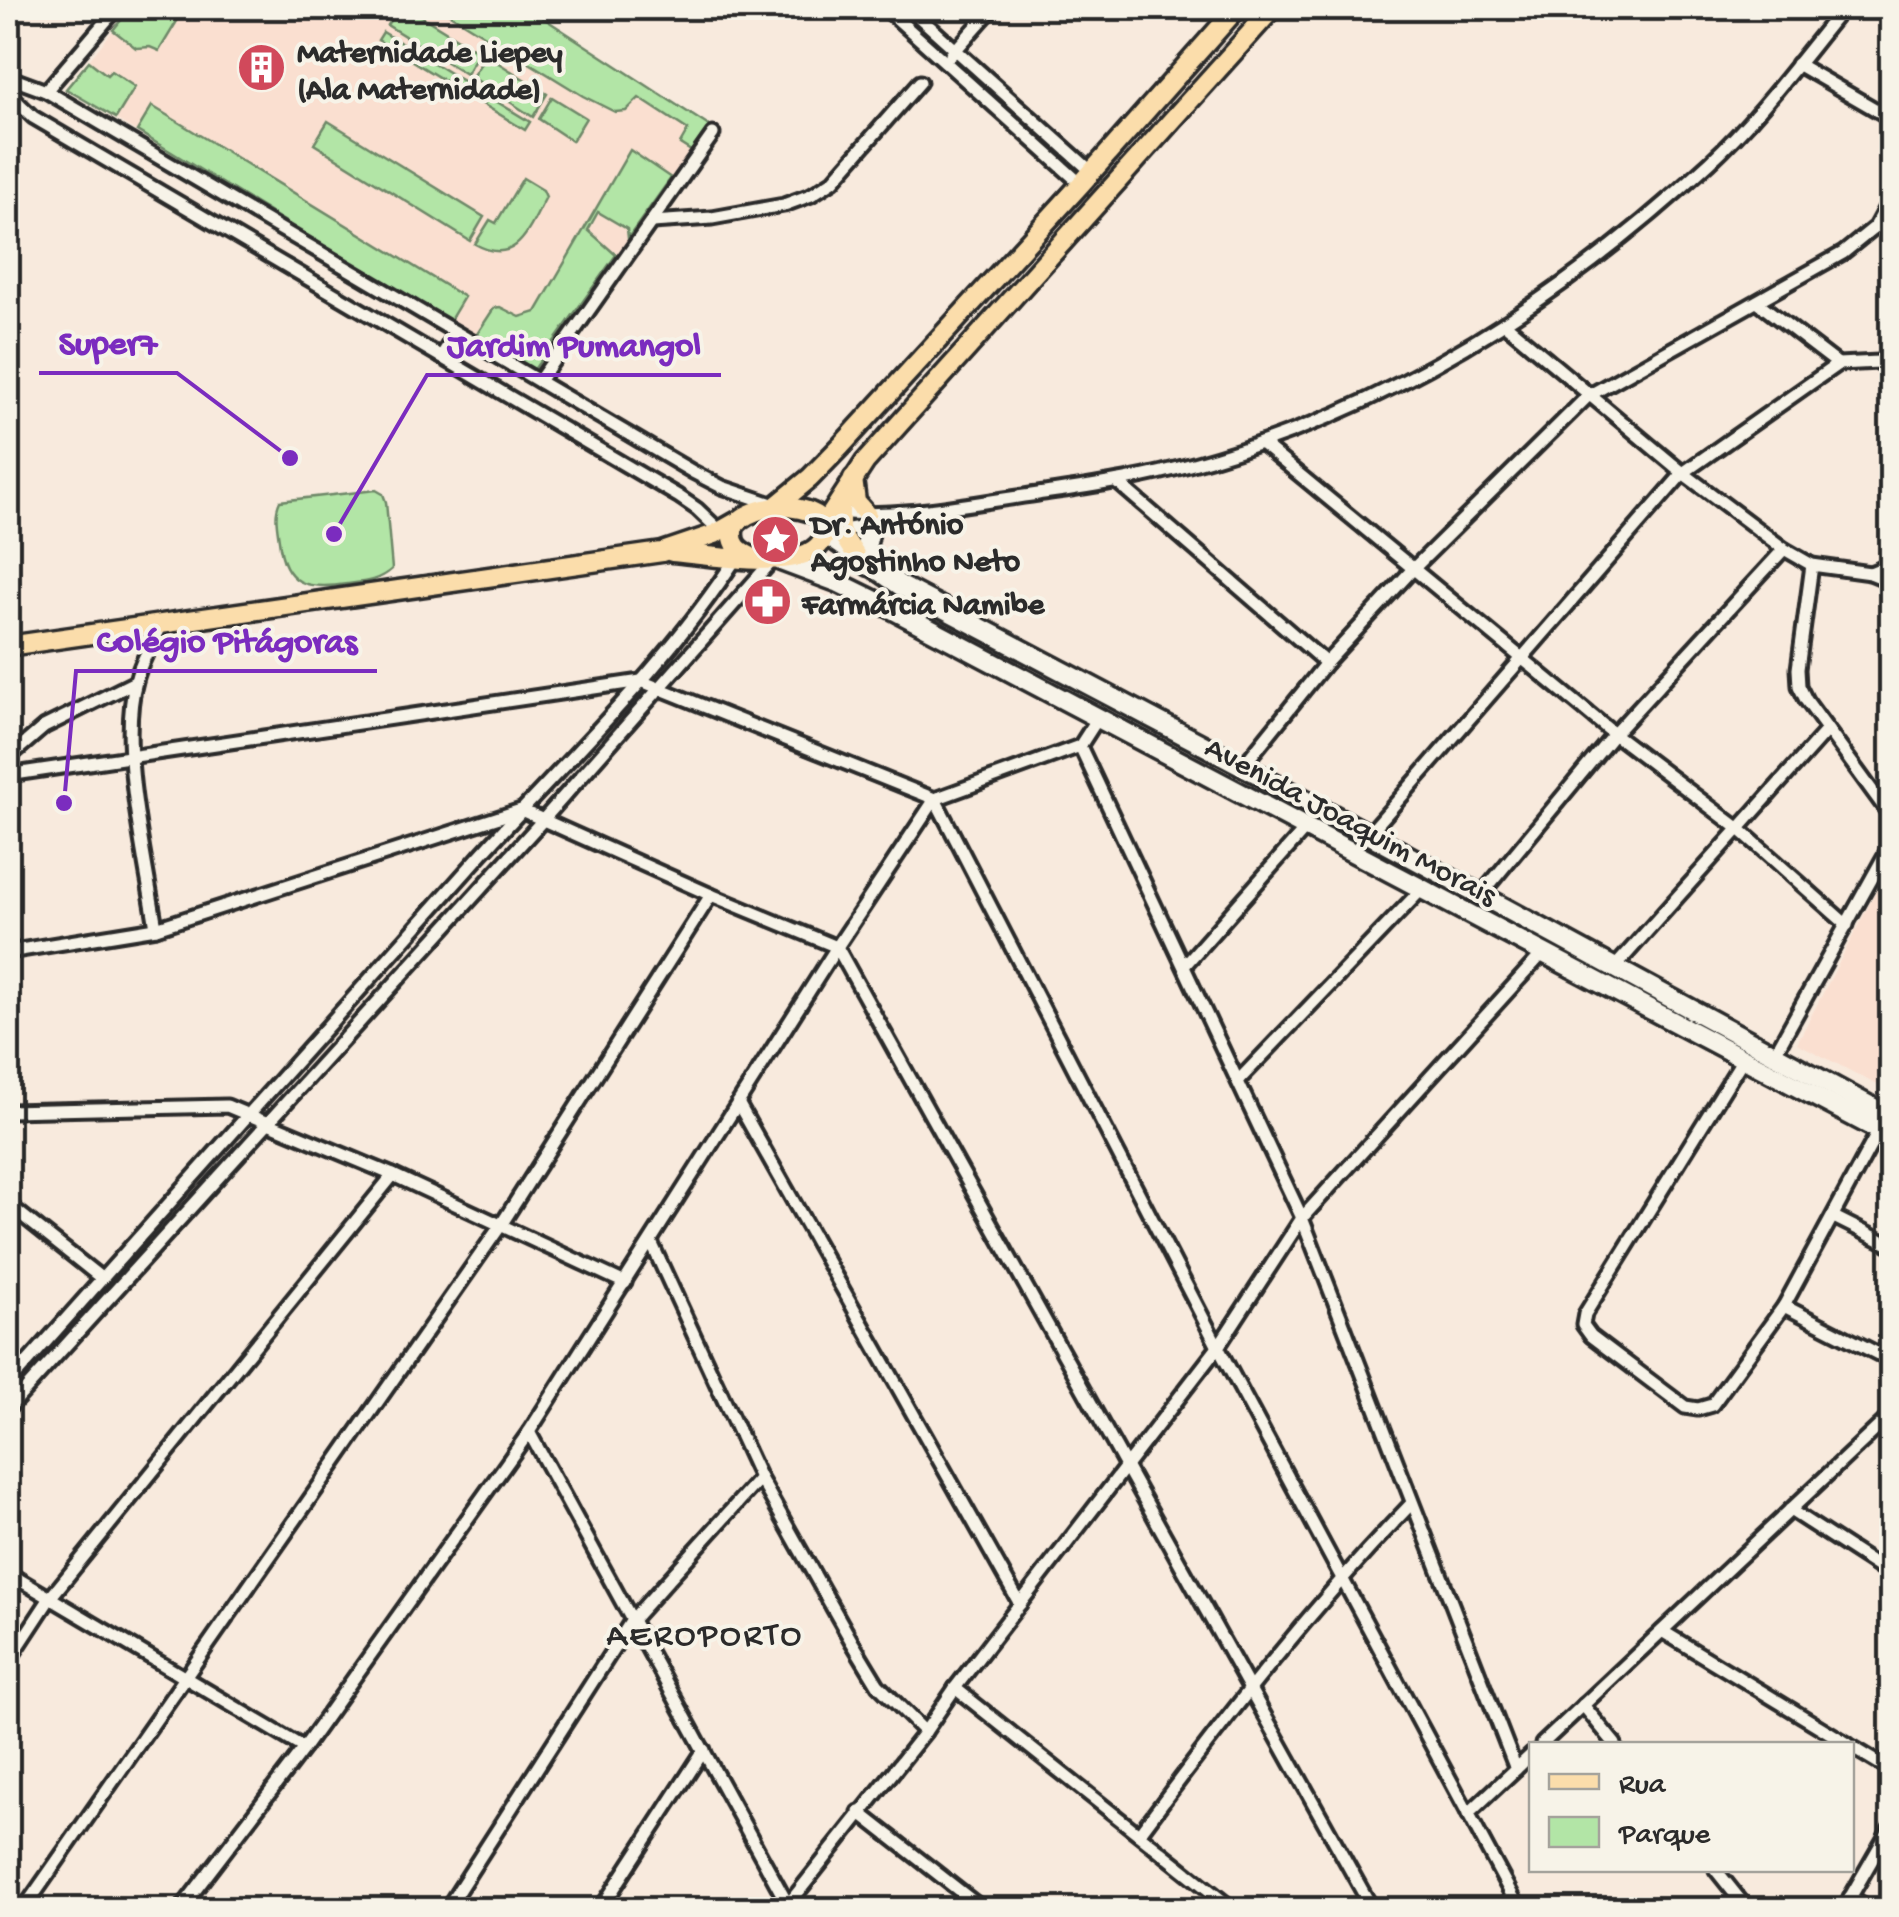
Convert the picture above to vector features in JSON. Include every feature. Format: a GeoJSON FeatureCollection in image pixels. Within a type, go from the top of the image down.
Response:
{"type":"FeatureCollection","features":[{"type":"Feature","properties":{"kind":"main road"},"geometry":{"type":"LineString","coordinates":[[776,506],[841,446],[1237,8]]}},
{"type":"Feature","properties":{"kind":"main road"},"geometry":{"type":"LineString","coordinates":[[8,646],[662,552],[754,556],[812,551],[832,523],[848,486],[1273,8]]}},
{"type":"Feature","properties":{"kind":"main road"},"geometry":{"type":"LineString","coordinates":[[848,486],[869,520]]}},
{"type":"Feature","properties":{"kind":"main road"},"geometry":{"type":"LineString","coordinates":[[662,552],[720,531],[750,513],[776,506],[806,509],[832,523]]}},
{"type":"Feature","properties":{"kind":"main road"},"geometry":{"type":"LineString","coordinates":[[738,521],[732,532],[754,556]]}},
{"type":"Feature","properties":{"kind":"street"},"geometry":{"type":"LineString","coordinates":[[46,91],[116,8]]}},
{"type":"Feature","properties":{"kind":"street"},"geometry":{"type":"LineString","coordinates":[[884,8],[1086,178]]}},
{"type":"Feature","properties":{"kind":"street"},"geometry":{"type":"LineString","coordinates":[[909,8],[1086,178]]}},
{"type":"Feature","properties":{"kind":"street"},"geometry":{"type":"LineString","coordinates":[[910,30],[932,8]]}},
{"type":"Feature","properties":{"kind":"street"},"geometry":{"type":"LineString","coordinates":[[945,62],[993,8]]}},
{"type":"Feature","properties":{"kind":"street"},"geometry":{"type":"LineString","coordinates":[[832,523],[1117,482],[1192,465],[1358,406],[1504,324],[1598,257],[1712,160],[1843,8]]}},
{"type":"Feature","properties":{"kind":"street"},"geometry":{"type":"LineString","coordinates":[[1797,64],[1892,119]]}},
{"type":"Feature","properties":{"kind":"street"},"geometry":{"type":"LineString","coordinates":[[8,77],[46,91],[708,480],[776,506]]}},
{"type":"Feature","properties":{"kind":"street"},"geometry":{"type":"LineString","coordinates":[[652,222],[784,206],[811,195],[833,181],[920,82]]}},
{"type":"Feature","properties":{"kind":"street"},"geometry":{"type":"LineString","coordinates":[[8,93],[33,117],[678,496],[754,556]]}},
{"type":"Feature","properties":{"kind":"street"},"geometry":{"type":"LineString","coordinates":[[538,381],[713,134]]}},
{"type":"Feature","properties":{"kind":"street"},"geometry":{"type":"LineString","coordinates":[[1243,766],[1326,663],[1413,568],[1588,396],[1844,254],[1875,227],[1892,196]]}},
{"type":"Feature","properties":{"kind":"street"},"geometry":{"type":"LineString","coordinates":[[1758,302],[1838,364]]}},
{"type":"Feature","properties":{"kind":"street"},"geometry":{"type":"LineString","coordinates":[[1504,324],[1682,473],[1784,549],[1812,565],[1870,573],[1892,582]]}},
{"type":"Feature","properties":{"kind":"street"},"geometry":{"type":"LineString","coordinates":[[441,357],[456,332]]}},
{"type":"Feature","properties":{"kind":"street"},"geometry":{"type":"LineString","coordinates":[[1368,836],[1682,473],[1838,364],[1892,365]]}},
{"type":"Feature","properties":{"kind":"street"},"geometry":{"type":"LineString","coordinates":[[1261,443],[1614,734],[1738,828],[1846,926]]}},
{"type":"Feature","properties":{"kind":"street"},"geometry":{"type":"LineString","coordinates":[[1117,482],[1326,663]]}},
{"type":"Feature","properties":{"kind":"street"},"geometry":{"type":"LineString","coordinates":[[832,523],[869,520]]}},
{"type":"Feature","properties":{"kind":"street"},"geometry":{"type":"LineString","coordinates":[[862,561],[869,520]]}},
{"type":"Feature","properties":{"kind":"street","name":"Avenida Joaquim Morais"},"geometry":{"type":"LineString","coordinates":[[832,523],[862,561],[1887,1120]]}},
{"type":"Feature","properties":{"kind":"street"},"geometry":{"type":"LineString","coordinates":[[1480,896],[1614,734],[1784,549]]}},
{"type":"Feature","properties":{"kind":"street"},"geometry":{"type":"LineString","coordinates":[[8,1383],[754,556]]}},
{"type":"Feature","properties":{"kind":"street"},"geometry":{"type":"LineString","coordinates":[[8,1409],[658,689],[754,556]]}},
{"type":"Feature","properties":{"kind":"street","name":"Avenida Joaquim Morais"},"geometry":{"type":"LineString","coordinates":[[754,556],[837,582],[1743,1059],[1887,1120]]}},
{"type":"Feature","properties":{"kind":"street"},"geometry":{"type":"LineString","coordinates":[[1870,573],[1892,564]]}},
{"type":"Feature","properties":{"kind":"street"},"geometry":{"type":"LineString","coordinates":[[1812,565],[1799,686],[1892,818]]}},
{"type":"Feature","properties":{"kind":"street"},"geometry":{"type":"LineString","coordinates":[[156,928],[129,724],[135,682],[162,625]]}},
{"type":"Feature","properties":{"kind":"street"},"geometry":{"type":"LineString","coordinates":[[8,775],[641,681],[935,800],[1218,1347],[1520,1910]]}},
{"type":"Feature","properties":{"kind":"street"},"geometry":{"type":"LineString","coordinates":[[8,758],[44,727],[135,682]]}},
{"type":"Feature","properties":{"kind":"street"},"geometry":{"type":"LineString","coordinates":[[180,1910],[304,1748],[529,1432],[837,947],[935,800],[1080,746],[1098,718]]}},
{"type":"Feature","properties":{"kind":"street"},"geometry":{"type":"LineString","coordinates":[[1614,968],[1827,730]]}},
{"type":"Feature","properties":{"kind":"street"},"geometry":{"type":"LineString","coordinates":[[1080,746],[1302,1218],[1516,1768]]}},
{"type":"Feature","properties":{"kind":"street"},"geometry":{"type":"LineString","coordinates":[[8,952],[156,928],[521,810],[837,947],[1373,1910]]}},
{"type":"Feature","properties":{"kind":"street"},"geometry":{"type":"LineString","coordinates":[[1184,966],[1306,828]]}},
{"type":"Feature","properties":{"kind":"street"},"geometry":{"type":"LineString","coordinates":[[1774,1055],[1892,842]]}},
{"type":"Feature","properties":{"kind":"street"},"geometry":{"type":"LineString","coordinates":[[1238,1080],[1421,890]]}},
{"type":"Feature","properties":{"kind":"street"},"geometry":{"type":"LineString","coordinates":[[23,1910],[501,1225],[711,895]]}},
{"type":"Feature","properties":{"kind":"street"},"geometry":{"type":"LineString","coordinates":[[529,1432],[789,1908],[1218,1347],[1302,1218],[1542,954]]}},
{"type":"Feature","properties":{"kind":"street"},"geometry":{"type":"LineString","coordinates":[[1743,1059],[1585,1314],[1583,1325],[1591,1336],[1685,1407],[1712,1405],[1784,1306],[1887,1120]]}},
{"type":"Feature","properties":{"kind":"street"},"geometry":{"type":"LineString","coordinates":[[738,1103],[1020,1604]]}},
{"type":"Feature","properties":{"kind":"street"},"geometry":{"type":"LineString","coordinates":[[8,1111],[226,1106],[393,1175],[625,1283]]}},
{"type":"Feature","properties":{"kind":"street"},"geometry":{"type":"LineString","coordinates":[[8,1662],[50,1598],[393,1175]]}},
{"type":"Feature","properties":{"kind":"street"},"geometry":{"type":"LineString","coordinates":[[8,1204],[101,1278]]}},
{"type":"Feature","properties":{"kind":"street"},"geometry":{"type":"LineString","coordinates":[[1834,1217],[1892,1246]]}},
{"type":"Feature","properties":{"kind":"street"},"geometry":{"type":"LineString","coordinates":[[650,1242],[760,1478],[878,1685],[925,1732]]}},
{"type":"Feature","properties":{"kind":"street"},"geometry":{"type":"LineString","coordinates":[[1784,1306],[1892,1361]]}},
{"type":"Feature","properties":{"kind":"street"},"geometry":{"type":"LineString","coordinates":[[1544,1742],[1892,1414]]}},
{"type":"Feature","properties":{"kind":"street"},"geometry":{"type":"LineString","coordinates":[[446,1910],[632,1620],[760,1478]]}},
{"type":"Feature","properties":{"kind":"street"},"geometry":{"type":"LineString","coordinates":[[1139,1834],[1248,1688],[1341,1577],[1412,1503]]}},
{"type":"Feature","properties":{"kind":"street"},"geometry":{"type":"LineString","coordinates":[[1790,1510],[1892,1576]]}},
{"type":"Feature","properties":{"kind":"street"},"geometry":{"type":"LineString","coordinates":[[8,1574],[304,1748]]}},
{"type":"Feature","properties":{"kind":"street"},"geometry":{"type":"LineString","coordinates":[[1662,1631],[1843,1742]]}},
{"type":"Feature","properties":{"kind":"street"},"geometry":{"type":"LineString","coordinates":[[956,1688],[1234,1910]]}},
{"type":"Feature","properties":{"kind":"street"},"geometry":{"type":"LineString","coordinates":[[1583,1705],[1613,1742]]}},
{"type":"Feature","properties":{"kind":"street"},"geometry":{"type":"LineString","coordinates":[[1854,1748],[1892,1771]]}},
{"type":"Feature","properties":{"kind":"street"},"geometry":{"type":"LineString","coordinates":[[600,1910],[704,1750]]}},
{"type":"Feature","properties":{"kind":"street"},"geometry":{"type":"LineString","coordinates":[[1468,1814],[1529,1757]]}},
{"type":"Feature","properties":{"kind":"street"},"geometry":{"type":"LineString","coordinates":[[859,1812],[984,1910]]}},
{"type":"Feature","properties":{"kind":"street"},"geometry":{"type":"LineString","coordinates":[[1843,1910],[1892,1825]]}},
{"type":"Feature","properties":{"kind":"street"},"geometry":{"type":"LineString","coordinates":[[1718,1872],[1748,1910]]}},
{"type":"Feature","properties":{"kind":"street"},"geometry":{"type":"LineString","coordinates":[[1502,1910],[1512,1896]]}},
{"type":"Feature","properties":{"kind":"street"},"geometry":{"type":"LineString","coordinates":[[1850,1897],[1873,1910]]}},
{"type":"Feature","properties":{"kind":"shaded area"},"geometry":{"type":"Polygon","coordinates":[[[131,8],[528,8],[709,126],[533,371],[66,89],[131,8]]]}},
{"type":"Feature","properties":{"kind":"shaded area"},"geometry":{"type":"Polygon","coordinates":[[[1891,863],[1892,1077],[1885,1089],[1797,1043],[1891,863]]]}},
{"type":"Feature","properties":{"kind":"green space"},"geometry":{"type":"Polygon","coordinates":[[[131,8],[185,8],[159,51],[136,48],[113,30],[131,8]]]}},
{"type":"Feature","properties":{"kind":"green space"},"geometry":{"type":"Polygon","coordinates":[[[398,8],[408,8],[479,52],[466,74],[387,25],[398,8]]]}},
{"type":"Feature","properties":{"kind":"green space"},"geometry":{"type":"Polygon","coordinates":[[[440,8],[528,8],[709,126],[691,151],[680,144],[688,130],[639,98],[626,111],[615,112],[440,8]]]}},
{"type":"Feature","properties":{"kind":"green space"},"geometry":{"type":"Polygon","coordinates":[[[383,32],[530,122],[525,130],[378,40],[383,32]]]}},
{"type":"Feature","properties":{"kind":"green space"},"geometry":{"type":"Polygon","coordinates":[[[486,55],[547,94],[533,117],[472,77],[486,55]]]}},
{"type":"Feature","properties":{"kind":"green space"},"geometry":{"type":"Polygon","coordinates":[[[89,61],[107,75],[111,71],[135,87],[116,118],[66,89],[89,61]]]}},
{"type":"Feature","properties":{"kind":"green space"},"geometry":{"type":"Polygon","coordinates":[[[552,97],[586,118],[572,141],[539,119],[552,97]]]}},
{"type":"Feature","properties":{"kind":"green space"},"geometry":{"type":"Polygon","coordinates":[[[152,106],[464,297],[449,322],[137,131],[152,106]]]}},
{"type":"Feature","properties":{"kind":"green space"},"geometry":{"type":"Polygon","coordinates":[[[328,121],[484,217],[470,241],[314,144],[328,121]]]}},
{"type":"Feature","properties":{"kind":"green space"},"geometry":{"type":"Polygon","coordinates":[[[630,150],[671,178],[628,238],[627,229],[598,212],[588,230],[616,255],[533,371],[475,337],[494,308],[520,317],[536,312],[630,150]]]}},
{"type":"Feature","properties":{"kind":"green space"},"geometry":{"type":"Polygon","coordinates":[[[523,178],[543,190],[546,197],[527,232],[512,248],[502,251],[475,244],[490,220],[496,223],[523,178]]]}},
{"type":"Feature","properties":{"kind":"green space"},"geometry":{"type":"Polygon","coordinates":[[[376,490],[386,502],[392,569],[371,580],[333,586],[310,585],[292,576],[279,540],[280,501],[376,490]]]}},
{"type":"Feature","properties":{"kind":"place","name":"Maternidade Liepey (Ala Maternidade)"},"geometry":{"type":"Point","coordinates":[262,68]}},
{"type":"Feature","properties":{"kind":"place","name":"Super7"},"geometry":{"type":"Point","coordinates":[290,458]}},
{"type":"Feature","properties":{"kind":"place","name":"Jardim Pumangol"},"geometry":{"type":"Point","coordinates":[334,534]}},
{"type":"Feature","properties":{"kind":"place","name":"Dr. António Agostinho Neto"},"geometry":{"type":"Point","coordinates":[776,540]}},
{"type":"Feature","properties":{"kind":"place","name":"Farmárcia Namibe"},"geometry":{"type":"Point","coordinates":[767,602]}},
{"type":"Feature","properties":{"kind":"place","name":"Colégio Pitágoras"},"geometry":{"type":"Point","coordinates":[64,803]}},
{"type":"Feature","properties":{"kind":"district","name":"AEROPORTO"},"geometry":{"type":"Point","coordinates":[705,1632]}}]}
